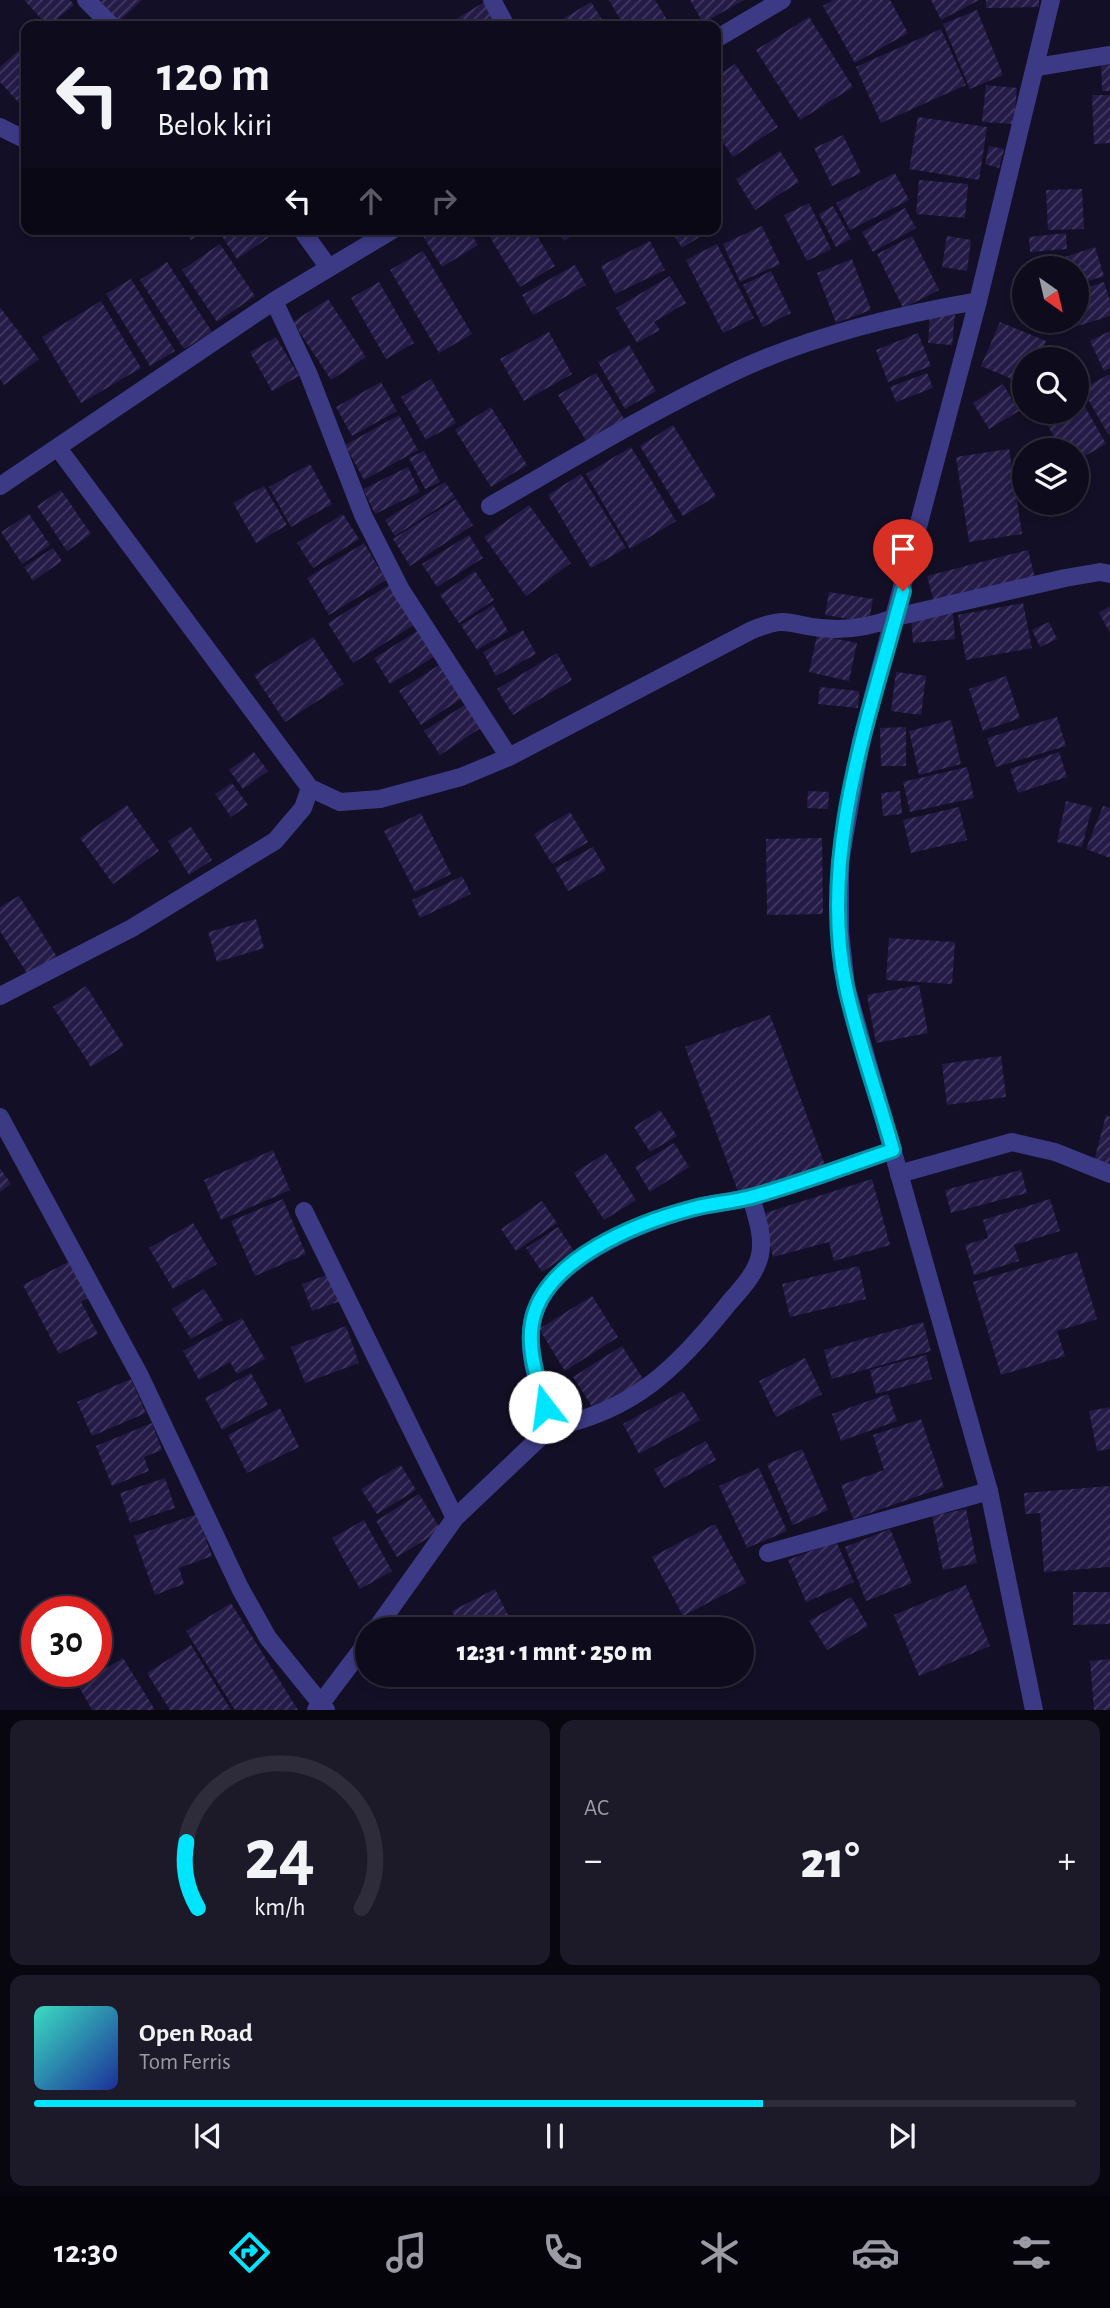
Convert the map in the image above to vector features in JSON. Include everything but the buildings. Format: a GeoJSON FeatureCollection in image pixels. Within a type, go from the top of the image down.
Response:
{"type":"FeatureCollection","features":[{"type":"Feature","properties":{"kind":"street"},"geometry":{"type":"LineString","coordinates":[[86,0],[107,21]]}},
{"type":"Feature","properties":{"kind":"street"},"geometry":{"type":"LineString","coordinates":[[492,0],[503,21]]}},
{"type":"Feature","properties":{"kind":"street"},"geometry":{"type":"LineString","coordinates":[[1034,1710],[989,1491],[846,986],[840,931],[840,862],[851,790],[884,650],[896,617],[978,301],[1037,68],[1051,0]]}},
{"type":"Feature","properties":{"kind":"street"},"geometry":{"type":"LineString","coordinates":[[721,35],[777,1]]}},
{"type":"Feature","properties":{"kind":"street"},"geometry":{"type":"LineString","coordinates":[[1037,68],[1110,55]]}},
{"type":"Feature","properties":{"kind":"street"},"geometry":{"type":"LineString","coordinates":[[0,127],[21,138]]}},
{"type":"Feature","properties":{"kind":"street"},"geometry":{"type":"LineString","coordinates":[[306,235],[329,268]]}},
{"type":"Feature","properties":{"kind":"street"},"geometry":{"type":"LineString","coordinates":[[0,486],[274,301],[384,235]]}},
{"type":"Feature","properties":{"kind":"street"},"geometry":{"type":"LineString","coordinates":[[274,301],[309,376],[358,503],[401,590],[509,757]]}},
{"type":"Feature","properties":{"kind":"street"},"geometry":{"type":"LineString","coordinates":[[490,506],[740,369],[821,338],[905,314],[978,301]]}},
{"type":"Feature","properties":{"kind":"street"},"geometry":{"type":"LineString","coordinates":[[58,447],[310,788],[340,802],[380,799],[461,777],[509,757],[777,620],[818,628],[870,627],[896,617],[1065,578],[1100,572],[1110,574]]}},
{"type":"Feature","properties":{"kind":"street"},"geometry":{"type":"LineString","coordinates":[[0,996],[132,928],[275,841],[303,808],[310,788]]}},
{"type":"Feature","properties":{"kind":"street"},"geometry":{"type":"LineString","coordinates":[[0,1117],[140,1376],[240,1588],[268,1638],[321,1708],[355,1660]]}},
{"type":"Feature","properties":{"kind":"street"},"geometry":{"type":"LineString","coordinates":[[899,1174],[1012,1142],[1055,1152],[1110,1174]]}},
{"type":"Feature","properties":{"kind":"street"},"geometry":{"type":"LineString","coordinates":[[551,1427],[531,1345],[532,1323],[545,1293],[571,1264],[598,1246],[693,1208],[751,1197],[893,1150]]}},
{"type":"Feature","properties":{"kind":"street"},"geometry":{"type":"LineString","coordinates":[[385,1617],[455,1518],[551,1427],[587,1420],[605,1413],[671,1370],[697,1343],[749,1279],[760,1257],[762,1240],[751,1197]]}},
{"type":"Feature","properties":{"kind":"street"},"geometry":{"type":"LineString","coordinates":[[304,1211],[455,1518]]}},
{"type":"Feature","properties":{"kind":"street"},"geometry":{"type":"LineString","coordinates":[[768,1553],[989,1491]]}},
{"type":"Feature","properties":{"kind":"route"},"geometry":{"type":"LineString","coordinates":[[545,1407],[534,1365],[532,1323],[545,1293],[571,1264],[598,1246],[658,1220],[693,1208],[751,1197],[893,1150],[846,986],[840,931],[840,862],[861,741],[888,635],[903,591]]}}]}
